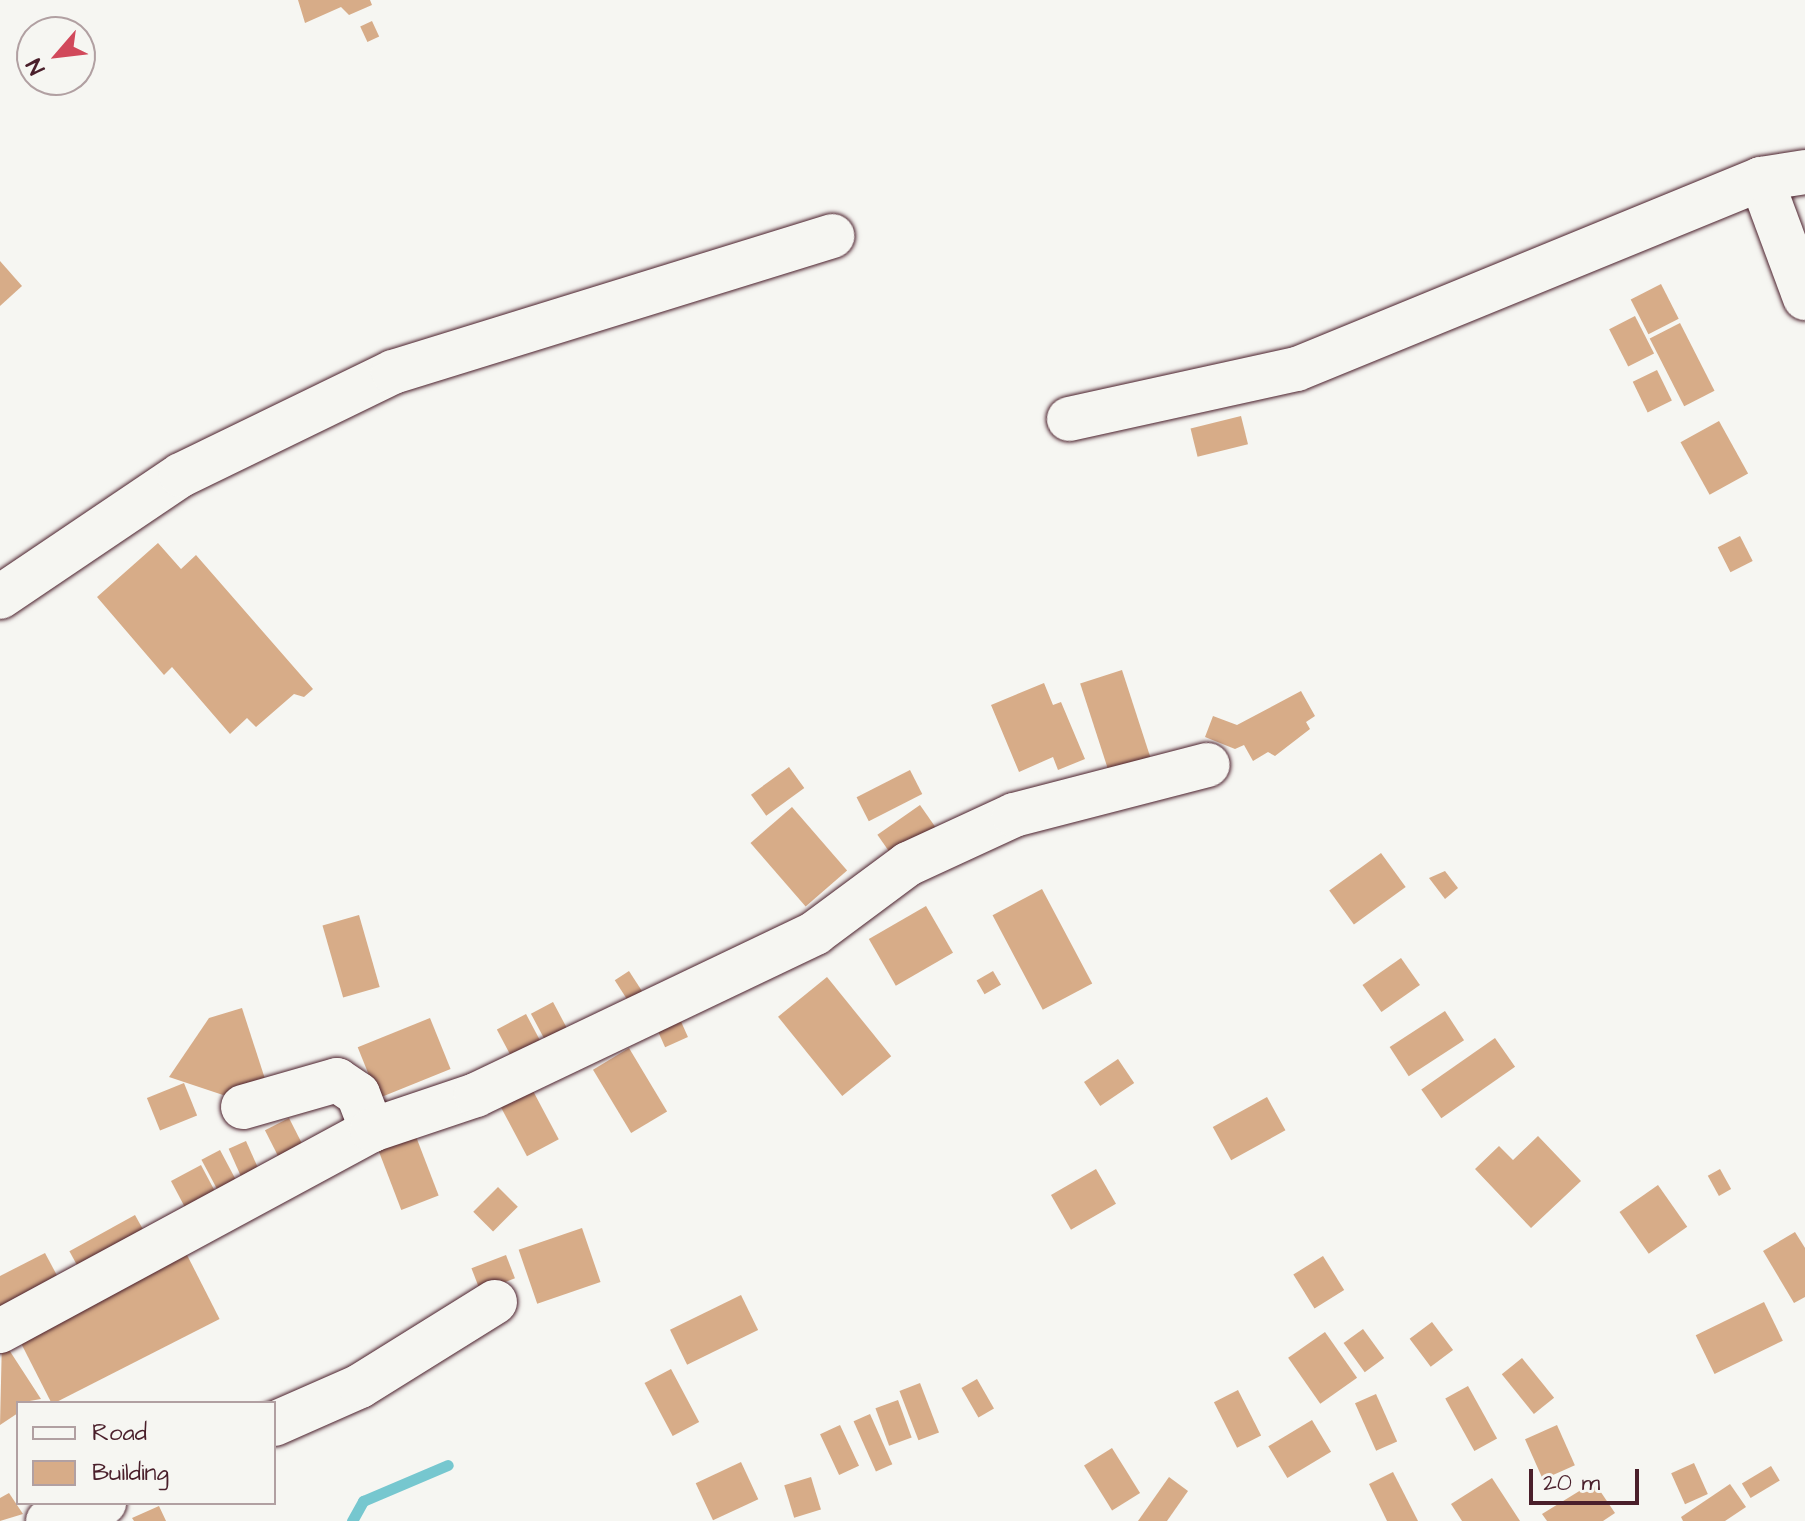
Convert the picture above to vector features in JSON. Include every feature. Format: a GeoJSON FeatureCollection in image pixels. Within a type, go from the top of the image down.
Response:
{"type":"FeatureCollection","features":[{"type":"Feature","properties":{"kind":"street"},"geometry":{"type":"LineString","coordinates":[[1069,419],[1297,369],[1761,179],[1805,172]]}},
{"type":"Feature","properties":{"kind":"street"},"geometry":{"type":"LineString","coordinates":[[1761,179],[1805,298]]}},
{"type":"Feature","properties":{"kind":"street"},"geometry":{"type":"LineString","coordinates":[[0,597],[181,475],[393,372],[832,236]]}},
{"type":"Feature","properties":{"kind":"street"},"geometry":{"type":"LineString","coordinates":[[0,1331],[372,1130],[476,1095],[657,1013],[815,933],[908,864],[1014,815],[1208,765]]}},
{"type":"Feature","properties":{"kind":"street"},"geometry":{"type":"LineString","coordinates":[[243,1107],[337,1080],[358,1094],[372,1130]]}},
{"type":"Feature","properties":{"kind":"street"},"geometry":{"type":"LineString","coordinates":[[276,1423],[360,1386],[495,1302]]}},
{"type":"Feature","properties":{"kind":"street"},"geometry":{"type":"LineString","coordinates":[[48,1521],[98,1505]]}},
{"type":"Feature","properties":{"kind":"building"},"geometry":{"type":"Polygon","coordinates":[[[298,0],[370,0],[372,5],[349,15],[341,7],[305,23],[298,0]]]}},
{"type":"Feature","properties":{"kind":"building"},"geometry":{"type":"Polygon","coordinates":[[[372,21],[379,36],[367,42],[360,26],[372,21]]]}},
{"type":"Feature","properties":{"kind":"building"},"geometry":{"type":"Polygon","coordinates":[[[0,261],[22,286],[0,306],[0,261]]]}},
{"type":"Feature","properties":{"kind":"building"},"geometry":{"type":"Polygon","coordinates":[[[1661,284],[1679,319],[1648,334],[1631,299],[1661,284]]]}},
{"type":"Feature","properties":{"kind":"building"},"geometry":{"type":"Polygon","coordinates":[[[1635,316],[1654,353],[1628,367],[1609,329],[1635,316]]]}},
{"type":"Feature","properties":{"kind":"building"},"geometry":{"type":"Polygon","coordinates":[[[1680,323],[1715,391],[1684,406],[1650,338],[1680,323]]]}},
{"type":"Feature","properties":{"kind":"building"},"geometry":{"type":"Polygon","coordinates":[[[1657,370],[1672,401],[1648,412],[1633,382],[1657,370]]]}},
{"type":"Feature","properties":{"kind":"building"},"geometry":{"type":"Polygon","coordinates":[[[1241,416],[1248,444],[1198,457],[1191,429],[1241,416]]]}},
{"type":"Feature","properties":{"kind":"building"},"geometry":{"type":"Polygon","coordinates":[[[1719,421],[1748,473],[1710,495],[1681,442],[1719,421]]]}},
{"type":"Feature","properties":{"kind":"building"},"geometry":{"type":"Polygon","coordinates":[[[1740,536],[1753,561],[1730,572],[1718,547],[1740,536]]]}},
{"type":"Feature","properties":{"kind":"building"},"geometry":{"type":"Polygon","coordinates":[[[158,543],[181,569],[196,555],[313,689],[304,697],[294,694],[256,727],[247,718],[230,734],[172,667],[164,675],[97,597],[158,543]]]}},
{"type":"Feature","properties":{"kind":"building"},"geometry":{"type":"Polygon","coordinates":[[[1122,670],[1154,767],[1112,781],[1080,684],[1122,670]]]}},
{"type":"Feature","properties":{"kind":"building"},"geometry":{"type":"Polygon","coordinates":[[[1044,683],[1053,705],[1061,702],[1085,759],[1058,770],[1053,757],[1019,772],[991,705],[1044,683]]]}},
{"type":"Feature","properties":{"kind":"building"},"geometry":{"type":"Polygon","coordinates":[[[1301,691],[1315,716],[1306,722],[1310,729],[1275,756],[1268,752],[1253,761],[1244,745],[1235,749],[1205,737],[1213,716],[1237,725],[1301,691]]]}},
{"type":"Feature","properties":{"kind":"building"},"geometry":{"type":"Polygon","coordinates":[[[789,767],[804,788],[766,816],[751,795],[789,767]]]}},
{"type":"Feature","properties":{"kind":"building"},"geometry":{"type":"Polygon","coordinates":[[[910,770],[922,794],[869,821],[857,797],[910,770]]]}},
{"type":"Feature","properties":{"kind":"building"},"geometry":{"type":"Polygon","coordinates":[[[920,805],[936,828],[893,858],[877,835],[920,805]]]}},
{"type":"Feature","properties":{"kind":"building"},"geometry":{"type":"Polygon","coordinates":[[[792,807],[847,870],[806,906],[750,843],[792,807]]]}},
{"type":"Feature","properties":{"kind":"building"},"geometry":{"type":"Polygon","coordinates":[[[1381,853],[1406,887],[1354,925],[1329,891],[1381,853]]]}},
{"type":"Feature","properties":{"kind":"building"},"geometry":{"type":"Polygon","coordinates":[[[1445,871],[1458,888],[1445,899],[1429,878],[1445,871]]]}},
{"type":"Feature","properties":{"kind":"building"},"geometry":{"type":"Polygon","coordinates":[[[1042,889],[1092,983],[1043,1010],[993,915],[1042,889]]]}},
{"type":"Feature","properties":{"kind":"building"},"geometry":{"type":"Polygon","coordinates":[[[926,906],[953,953],[896,986],[869,939],[926,906]]]}},
{"type":"Feature","properties":{"kind":"building"},"geometry":{"type":"Polygon","coordinates":[[[359,915],[380,987],[343,998],[322,925],[359,915]]]}},
{"type":"Feature","properties":{"kind":"building"},"geometry":{"type":"Polygon","coordinates":[[[1401,958],[1420,985],[1381,1012],[1362,985],[1401,958]]]}},
{"type":"Feature","properties":{"kind":"building"},"geometry":{"type":"Polygon","coordinates":[[[629,971],[645,996],[631,1005],[615,980],[629,971]]]}},
{"type":"Feature","properties":{"kind":"building"},"geometry":{"type":"Polygon","coordinates":[[[993,971],[1001,985],[985,994],[977,980],[993,971]]]}},
{"type":"Feature","properties":{"kind":"building"},"geometry":{"type":"Polygon","coordinates":[[[827,977],[891,1056],[842,1096],[778,1017],[827,977]]]}},
{"type":"Feature","properties":{"kind":"building"},"geometry":{"type":"Polygon","coordinates":[[[553,1002],[568,1030],[546,1042],[531,1014],[553,1002]]]}},
{"type":"Feature","properties":{"kind":"building"},"geometry":{"type":"Polygon","coordinates":[[[242,1008],[266,1082],[223,1095],[169,1077],[209,1018],[242,1008]]]}},
{"type":"Feature","properties":{"kind":"building"},"geometry":{"type":"Polygon","coordinates":[[[1445,1011],[1464,1040],[1409,1076],[1390,1047],[1445,1011]]]}},
{"type":"Feature","properties":{"kind":"building"},"geometry":{"type":"Polygon","coordinates":[[[526,1014],[543,1046],[514,1061],[497,1029],[526,1014]]]}},
{"type":"Feature","properties":{"kind":"building"},"geometry":{"type":"Polygon","coordinates":[[[679,1017],[688,1037],[665,1047],[656,1027],[679,1017]]]}},
{"type":"Feature","properties":{"kind":"building"},"geometry":{"type":"Polygon","coordinates":[[[430,1018],[451,1069],[378,1098],[358,1047],[430,1018]]]}},
{"type":"Feature","properties":{"kind":"building"},"geometry":{"type":"Polygon","coordinates":[[[1495,1038],[1515,1067],[1441,1118],[1421,1090],[1495,1038]]]}},
{"type":"Feature","properties":{"kind":"building"},"geometry":{"type":"Polygon","coordinates":[[[629,1048],[667,1111],[631,1133],[593,1070],[629,1048]]]}},
{"type":"Feature","properties":{"kind":"building"},"geometry":{"type":"Polygon","coordinates":[[[1118,1059],[1134,1083],[1100,1106],[1084,1082],[1118,1059]]]}},
{"type":"Feature","properties":{"kind":"building"},"geometry":{"type":"Polygon","coordinates":[[[184,1083],[197,1115],[160,1130],[147,1098],[184,1083]]]}},
{"type":"Feature","properties":{"kind":"building"},"geometry":{"type":"Polygon","coordinates":[[[532,1089],[559,1139],[527,1156],[500,1106],[532,1089]]]}},
{"type":"Feature","properties":{"kind":"building"},"geometry":{"type":"Polygon","coordinates":[[[1267,1097],[1285,1130],[1231,1160],[1213,1127],[1267,1097]]]}},
{"type":"Feature","properties":{"kind":"building"},"geometry":{"type":"Polygon","coordinates":[[[289,1118],[308,1155],[284,1168],[265,1130],[289,1118]]]}},
{"type":"Feature","properties":{"kind":"building"},"geometry":{"type":"Polygon","coordinates":[[[415,1134],[439,1196],[401,1210],[378,1148],[415,1134]]]}},
{"type":"Feature","properties":{"kind":"building"},"geometry":{"type":"Polygon","coordinates":[[[1538,1136],[1581,1181],[1531,1228],[1475,1169],[1499,1146],[1513,1160],[1538,1136]]]}},
{"type":"Feature","properties":{"kind":"building"},"geometry":{"type":"Polygon","coordinates":[[[246,1141],[260,1172],[242,1180],[229,1149],[246,1141]]]}},
{"type":"Feature","properties":{"kind":"building"},"geometry":{"type":"Polygon","coordinates":[[[220,1150],[243,1193],[224,1203],[201,1160],[220,1150]]]}},
{"type":"Feature","properties":{"kind":"building"},"geometry":{"type":"Polygon","coordinates":[[[201,1165],[221,1203],[191,1219],[171,1181],[201,1165]]]}},
{"type":"Feature","properties":{"kind":"building"},"geometry":{"type":"Polygon","coordinates":[[[1096,1169],[1116,1204],[1071,1230],[1051,1195],[1096,1169]]]}},
{"type":"Feature","properties":{"kind":"building"},"geometry":{"type":"Polygon","coordinates":[[[1720,1169],[1731,1189],[1719,1196],[1708,1176],[1720,1169]]]}},
{"type":"Feature","properties":{"kind":"building"},"geometry":{"type":"Polygon","coordinates":[[[1658,1185],[1687,1227],[1649,1254],[1619,1212],[1658,1185]]]}},
{"type":"Feature","properties":{"kind":"building"},"geometry":{"type":"Polygon","coordinates":[[[498,1187],[518,1207],[493,1232],[473,1212],[498,1187]]]}},
{"type":"Feature","properties":{"kind":"building"},"geometry":{"type":"Polygon","coordinates":[[[135,1215],[150,1242],[84,1278],[69,1251],[135,1215]]]}},
{"type":"Feature","properties":{"kind":"building"},"geometry":{"type":"Polygon","coordinates":[[[582,1228],[601,1282],[537,1304],[519,1250],[582,1228]]]}},
{"type":"Feature","properties":{"kind":"building"},"geometry":{"type":"Polygon","coordinates":[[[1795,1232],[1805,1248],[1805,1297],[1794,1303],[1763,1251],[1795,1232]]]}},
{"type":"Feature","properties":{"kind":"building"},"geometry":{"type":"Polygon","coordinates":[[[45,1253],[60,1281],[0,1312],[0,1276],[45,1253]]]}},
{"type":"Feature","properties":{"kind":"building"},"geometry":{"type":"Polygon","coordinates":[[[186,1253],[220,1319],[59,1401],[50,1401],[18,1338],[186,1253]]]}},
{"type":"Feature","properties":{"kind":"building"},"geometry":{"type":"Polygon","coordinates":[[[506,1255],[515,1278],[480,1292],[471,1268],[506,1255]]]}},
{"type":"Feature","properties":{"kind":"building"},"geometry":{"type":"Polygon","coordinates":[[[1323,1256],[1344,1290],[1315,1308],[1293,1275],[1323,1256]]]}},
{"type":"Feature","properties":{"kind":"building"},"geometry":{"type":"Polygon","coordinates":[[[741,1295],[758,1330],[687,1365],[670,1330],[741,1295]]]}},
{"type":"Feature","properties":{"kind":"building"},"geometry":{"type":"Polygon","coordinates":[[[1764,1302],[1783,1341],[1715,1374],[1696,1335],[1764,1302]]]}},
{"type":"Feature","properties":{"kind":"building"},"geometry":{"type":"Polygon","coordinates":[[[1432,1322],[1453,1350],[1431,1367],[1410,1339],[1432,1322]]]}},
{"type":"Feature","properties":{"kind":"building"},"geometry":{"type":"Polygon","coordinates":[[[1363,1329],[1384,1358],[1365,1372],[1344,1343],[1363,1329]]]}},
{"type":"Feature","properties":{"kind":"building"},"geometry":{"type":"Polygon","coordinates":[[[1325,1332],[1357,1378],[1320,1404],[1288,1358],[1325,1332]]]}},
{"type":"Feature","properties":{"kind":"building"},"geometry":{"type":"Polygon","coordinates":[[[2,1339],[41,1399],[16,1401],[16,1414],[0,1425],[2,1339]]]}},
{"type":"Feature","properties":{"kind":"building"},"geometry":{"type":"Polygon","coordinates":[[[1522,1358],[1554,1398],[1534,1414],[1502,1374],[1522,1358]]]}},
{"type":"Feature","properties":{"kind":"building"},"geometry":{"type":"Polygon","coordinates":[[[671,1369],[699,1422],[673,1436],[645,1383],[671,1369]]]}},
{"type":"Feature","properties":{"kind":"building"},"geometry":{"type":"Polygon","coordinates":[[[977,1379],[994,1408],[978,1417],[961,1388],[977,1379]]]}},
{"type":"Feature","properties":{"kind":"building"},"geometry":{"type":"Polygon","coordinates":[[[920,1383],[939,1432],[918,1440],[899,1391],[920,1383]]]}},
{"type":"Feature","properties":{"kind":"building"},"geometry":{"type":"Polygon","coordinates":[[[1468,1386],[1497,1438],[1474,1451],[1445,1399],[1468,1386]]]}},
{"type":"Feature","properties":{"kind":"building"},"geometry":{"type":"Polygon","coordinates":[[[1238,1390],[1261,1435],[1237,1448],[1214,1402],[1238,1390]]]}},
{"type":"Feature","properties":{"kind":"building"},"geometry":{"type":"Polygon","coordinates":[[[1376,1394],[1397,1442],[1376,1451],[1355,1403],[1376,1394]]]}},
{"type":"Feature","properties":{"kind":"building"},"geometry":{"type":"Polygon","coordinates":[[[898,1400],[912,1438],[889,1446],[875,1408],[898,1400]]]}},
{"type":"Feature","properties":{"kind":"building"},"geometry":{"type":"Polygon","coordinates":[[[870,1414],[892,1464],[876,1472],[854,1421],[870,1414]]]}},
{"type":"Feature","properties":{"kind":"building"},"geometry":{"type":"Polygon","coordinates":[[[1312,1420],[1331,1452],[1287,1478],[1268,1446],[1312,1420]]]}},
{"type":"Feature","properties":{"kind":"building"},"geometry":{"type":"Polygon","coordinates":[[[840,1425],[859,1466],[839,1475],[820,1434],[840,1425]]]}},
{"type":"Feature","properties":{"kind":"building"},"geometry":{"type":"Polygon","coordinates":[[[1557,1425],[1575,1465],[1543,1479],[1525,1439],[1557,1425]]]}},
{"type":"Feature","properties":{"kind":"building"},"geometry":{"type":"Polygon","coordinates":[[[1112,1448],[1140,1493],[1112,1510],[1084,1465],[1112,1448]]]}},
{"type":"Feature","properties":{"kind":"building"},"geometry":{"type":"Polygon","coordinates":[[[741,1462],[758,1499],[713,1520],[696,1483],[741,1462]]]}},
{"type":"Feature","properties":{"kind":"building"},"geometry":{"type":"Polygon","coordinates":[[[1694,1463],[1708,1494],[1685,1504],[1671,1473],[1694,1463]]]}},
{"type":"Feature","properties":{"kind":"building"},"geometry":{"type":"Polygon","coordinates":[[[1771,1466],[1780,1481],[1751,1498],[1742,1484],[1771,1466]]]}},
{"type":"Feature","properties":{"kind":"building"},"geometry":{"type":"Polygon","coordinates":[[[1393,1472],[1418,1521],[1387,1521],[1369,1484],[1393,1472]]]}},
{"type":"Feature","properties":{"kind":"building"},"geometry":{"type":"Polygon","coordinates":[[[811,1477],[821,1510],[794,1518],[784,1485],[811,1477]]]}},
{"type":"Feature","properties":{"kind":"building"},"geometry":{"type":"Polygon","coordinates":[[[1169,1477],[1188,1491],[1167,1521],[1138,1521],[1169,1477]]]}},
{"type":"Feature","properties":{"kind":"building"},"geometry":{"type":"Polygon","coordinates":[[[1492,1478],[1520,1521],[1462,1521],[1451,1504],[1492,1478]]]}},
{"type":"Feature","properties":{"kind":"building"},"geometry":{"type":"Polygon","coordinates":[[[1594,1482],[1615,1513],[1603,1521],[1547,1521],[1542,1514],[1594,1482]]]}},
{"type":"Feature","properties":{"kind":"building"},"geometry":{"type":"Polygon","coordinates":[[[1730,1484],[1746,1507],[1725,1521],[1683,1521],[1681,1517],[1730,1484]]]}},
{"type":"Feature","properties":{"kind":"building"},"geometry":{"type":"Polygon","coordinates":[[[9,1493],[23,1514],[0,1521],[0,1498],[9,1493]]]}},
{"type":"Feature","properties":{"kind":"building"},"geometry":{"type":"Polygon","coordinates":[[[159,1506],[166,1521],[134,1521],[132,1518],[159,1506]]]}},
{"type":"Feature","properties":{"kind":"waterway"},"geometry":{"type":"LineString","coordinates":[[352,1521],[363,1501],[448,1465]]}}]}
